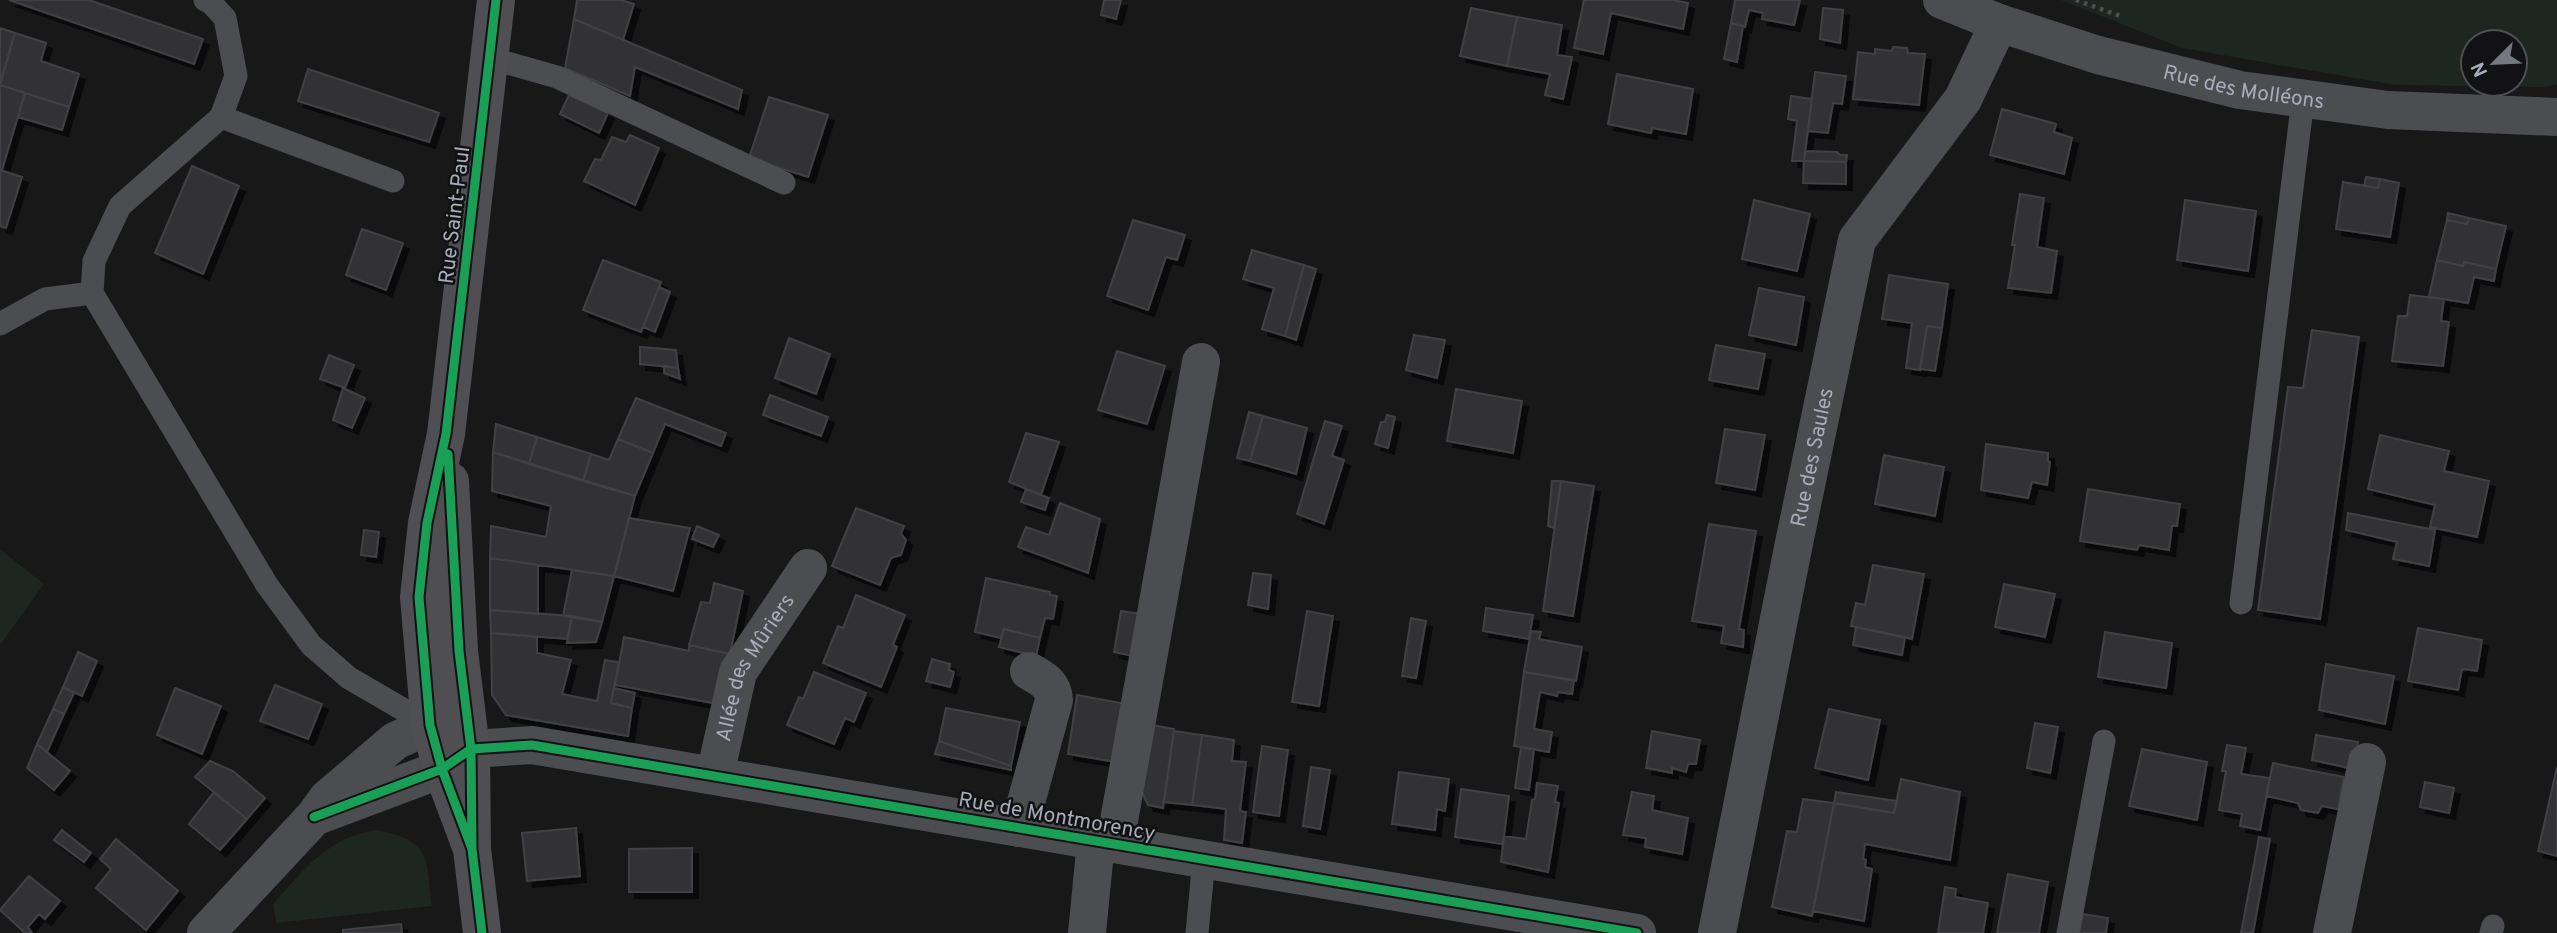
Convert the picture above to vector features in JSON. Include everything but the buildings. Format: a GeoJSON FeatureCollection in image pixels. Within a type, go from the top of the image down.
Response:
{"type":"FeatureCollection","features":[{"type":"Feature","properties":{"kind":"main road","name":"Rue Saint-Paul"},"geometry":{"type":"LineString","coordinates":[[456,759],[430,725],[419,597],[427,523],[446,433],[496,0]]}},
{"type":"Feature","properties":{"kind":"main road","name":"Rue Saint-Paul"},"geometry":{"type":"LineString","coordinates":[[446,433],[459,651],[456,759]]}},
{"type":"Feature","properties":{"kind":"main road"},"geometry":{"type":"LineString","coordinates":[[456,759],[472,849],[482,933]]}},
{"type":"Feature","properties":{"kind":"street","name":"Rue des Molléons"},"geometry":{"type":"LineString","coordinates":[[1942,0],[1999,23],[2098,55],[2240,90],[2388,110],[2557,117]]}},
{"type":"Feature","properties":{"kind":"street","name":"Rue des Saules"},"geometry":{"type":"LineString","coordinates":[[1717,933],[1857,240],[1964,99],[1999,23]]}},
{"type":"Feature","properties":{"kind":"street"},"geometry":{"type":"LineString","coordinates":[[1087,933],[1201,362]]}},
{"type":"Feature","properties":{"kind":"street","name":"Allée des Mûriers"},"geometry":{"type":"LineString","coordinates":[[715,775],[738,672],[808,569]]}},
{"type":"Feature","properties":{"kind":"street"},"geometry":{"type":"LineString","coordinates":[[1019,828],[1054,700],[1049,683],[1029,671]]}},
{"type":"Feature","properties":{"kind":"street"},"geometry":{"type":"LineString","coordinates":[[206,933],[314,817],[327,799],[395,741],[430,725]]}},
{"type":"Feature","properties":{"kind":"street","name":"Rue de Montmorency"},"geometry":{"type":"LineString","coordinates":[[314,817],[456,759],[531,745],[1204,859],[1509,922],[1637,933]]}},
{"type":"Feature","properties":{"kind":"street"},"geometry":{"type":"LineString","coordinates":[[2332,933],[2367,762]]}},
{"type":"Feature","properties":{"kind":"lane"},"geometry":{"type":"LineString","coordinates":[[205,0],[225,18],[236,76],[221,117],[120,206],[94,261],[92,293],[267,585],[312,645],[349,678],[430,725]]}},
{"type":"Feature","properties":{"kind":"lane"},"geometry":{"type":"LineString","coordinates":[[490,58],[557,76],[784,183]]}},
{"type":"Feature","properties":{"kind":"lane"},"geometry":{"type":"LineString","coordinates":[[2241,603],[2303,99]]}},
{"type":"Feature","properties":{"kind":"lane"},"geometry":{"type":"LineString","coordinates":[[221,117],[393,181]]}},
{"type":"Feature","properties":{"kind":"lane"},"geometry":{"type":"LineString","coordinates":[[0,324],[46,299],[92,293]]}},
{"type":"Feature","properties":{"kind":"lane"},"geometry":{"type":"LineString","coordinates":[[2068,933],[2104,741]]}},
{"type":"Feature","properties":{"kind":"lane"},"geometry":{"type":"LineString","coordinates":[[1196,933],[1204,859]]}},
{"type":"Feature","properties":{"kind":"shaded area"},"geometry":{"type":"Polygon","coordinates":[[[2061,0],[2557,0],[2557,85],[2529,87],[2529,28],[2459,28],[2459,86],[2395,85],[2182,48],[2061,0]]]}},
{"type":"Feature","properties":{"kind":"shaded area"},"geometry":{"type":"Polygon","coordinates":[[[0,549],[44,584],[0,645],[0,549]]]}},
{"type":"Feature","properties":{"kind":"shaded area"},"geometry":{"type":"Polygon","coordinates":[[[376,830],[408,839],[423,853],[432,906],[276,923],[273,904],[307,867],[343,840],[376,830]]]}},
{"type":"Feature","properties":{"kind":"cycle path"},"geometry":{"type":"LineString","coordinates":[[472,849],[442,769],[430,725],[419,597],[427,523],[446,434],[496,0]]}},
{"type":"Feature","properties":{"kind":"cycle path"},"geometry":{"type":"LineString","coordinates":[[448,454],[459,651],[471,749],[472,849],[482,933]]}},
{"type":"Feature","properties":{"kind":"cycle path"},"geometry":{"type":"LineString","coordinates":[[314,817],[442,769],[471,749],[532,745],[1637,933]]}}]}
